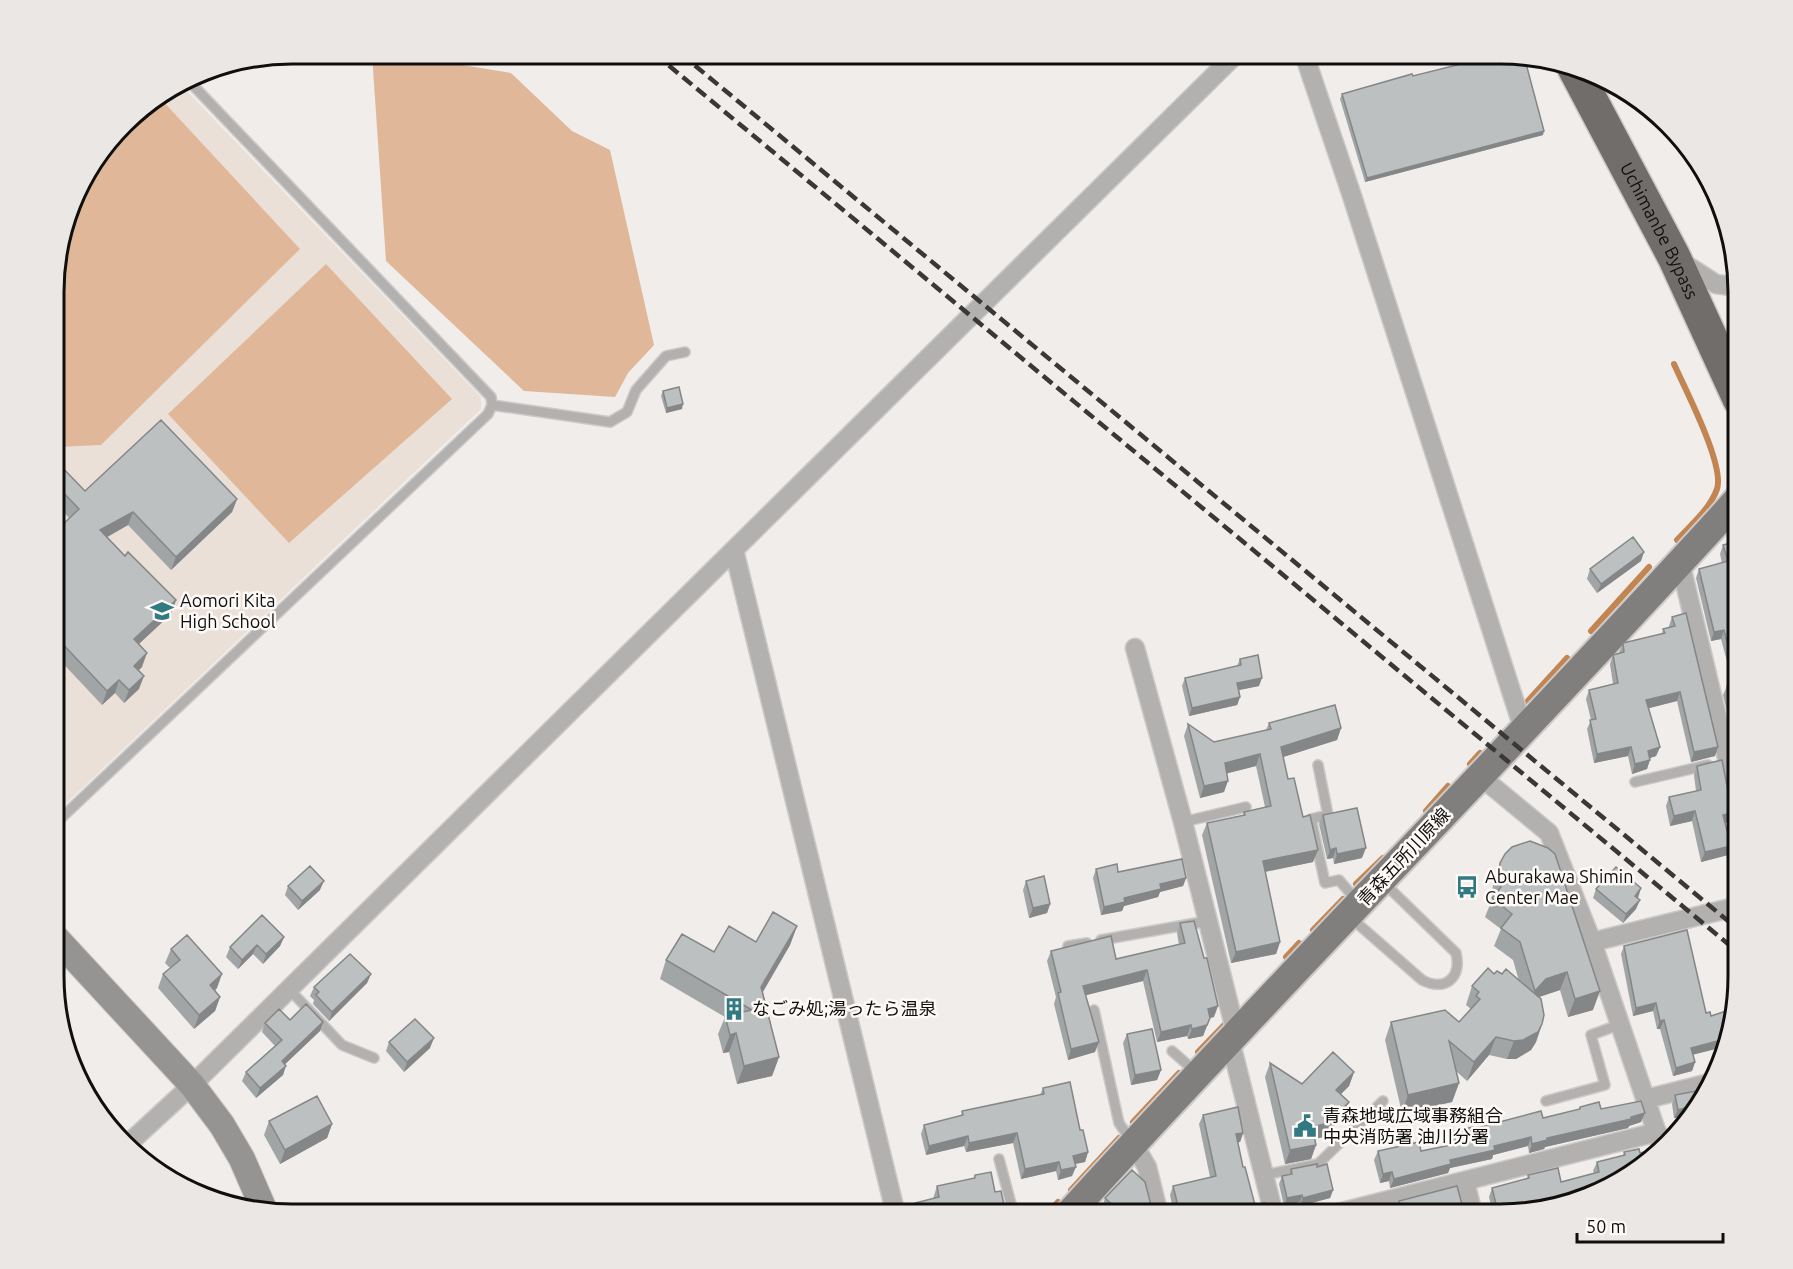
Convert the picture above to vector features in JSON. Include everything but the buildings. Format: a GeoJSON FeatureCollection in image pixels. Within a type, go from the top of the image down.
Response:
{"type":"FeatureCollection","features":[{"type":"Feature","properties":{"kind":"highway","name":"Uchimanbe Bypass"},"geometry":{"type":"LineString","coordinates":[[1581,80],[1674,257],[1728,377]]}},
{"type":"Feature","properties":{"kind":"main road","name":"青森五所川原線"},"geometry":{"type":"LineString","coordinates":[[1078,1204],[1198,1074],[1524,731],[1728,509]]}},
{"type":"Feature","properties":{"kind":"street"},"geometry":{"type":"LineString","coordinates":[[133,1140],[192,1085],[1226,64]]}},
{"type":"Feature","properties":{"kind":"street"},"geometry":{"type":"LineString","coordinates":[[1307,64],[1524,731]]}},
{"type":"Feature","properties":{"kind":"street"},"geometry":{"type":"LineString","coordinates":[[1674,257],[1716,284],[1728,286]]}},
{"type":"Feature","properties":{"kind":"street"},"geometry":{"type":"LineString","coordinates":[[734,549],[893,1204]]}},
{"type":"Feature","properties":{"kind":"street"},"geometry":{"type":"LineString","coordinates":[[1680,562],[1728,764]]}},
{"type":"Feature","properties":{"kind":"street"},"geometry":{"type":"LineString","coordinates":[[1135,648],[1208,921],[1271,1204]]}},
{"type":"Feature","properties":{"kind":"street"},"geometry":{"type":"LineString","coordinates":[[1374,1204],[1465,1181],[1659,1139],[1592,942],[1549,833],[1480,776]]}},
{"type":"Feature","properties":{"kind":"street"},"geometry":{"type":"LineString","coordinates":[[1592,942],[1728,908]]}},
{"type":"Feature","properties":{"kind":"street"},"geometry":{"type":"LineString","coordinates":[[64,947],[192,1085],[222,1125],[242,1159],[261,1203]]}},
{"type":"Feature","properties":{"kind":"street"},"geometry":{"type":"LineString","coordinates":[[1646,1099],[1700,1085]]}},
{"type":"Feature","properties":{"kind":"street"},"geometry":{"type":"LineString","coordinates":[[1133,1143],[1147,1167],[1156,1204]]}},
{"type":"Feature","properties":{"kind":"street"},"geometry":{"type":"LineString","coordinates":[[1465,1181],[1470,1204]]}},
{"type":"Feature","properties":{"kind":"lane"},"geometry":{"type":"LineString","coordinates":[[64,815],[488,414],[492,405],[490,397],[195,87]]}},
{"type":"Feature","properties":{"kind":"lane"},"geometry":{"type":"LineString","coordinates":[[492,405],[610,422],[627,412],[636,390],[666,356],[686,352]]}},
{"type":"Feature","properties":{"kind":"lane"},"geometry":{"type":"LineString","coordinates":[[1635,782],[1727,760]]}},
{"type":"Feature","properties":{"kind":"lane"},"geometry":{"type":"LineString","coordinates":[[1318,765],[1328,815],[1311,819],[1325,883],[1339,880],[1354,910],[1422,980],[1441,985],[1450,980],[1456,973],[1458,963],[1456,953],[1381,881]]}},
{"type":"Feature","properties":{"kind":"lane"},"geometry":{"type":"LineString","coordinates":[[1183,822],[1246,807]]}},
{"type":"Feature","properties":{"kind":"lane"},"geometry":{"type":"LineString","coordinates":[[1068,946],[1208,921]]}},
{"type":"Feature","properties":{"kind":"lane"},"geometry":{"type":"LineString","coordinates":[[289,989],[342,1045],[374,1058]]}},
{"type":"Feature","properties":{"kind":"lane"},"geometry":{"type":"LineString","coordinates":[[1094,1010],[1119,1123],[1133,1143]]}},
{"type":"Feature","properties":{"kind":"lane"},"geometry":{"type":"LineString","coordinates":[[1546,1101],[1605,1085],[1591,1035],[1621,1024]]}},
{"type":"Feature","properties":{"kind":"lane"},"geometry":{"type":"LineString","coordinates":[[1172,1051],[1198,1074]]}},
{"type":"Feature","properties":{"kind":"lane"},"geometry":{"type":"LineString","coordinates":[[1264,1175],[1318,1164],[1383,1101]]}},
{"type":"Feature","properties":{"kind":"lane"},"geometry":{"type":"LineString","coordinates":[[999,1159],[1011,1204]]}},
{"type":"Feature","properties":{"kind":"shaded area"},"geometry":{"type":"Polygon","coordinates":[[[373,64],[456,64],[511,73],[572,131],[610,150],[654,345],[628,373],[615,397],[524,391],[386,261],[373,64]]]}},
{"type":"Feature","properties":{"kind":"shaded area","name":"Aomori Kita High School"},"geometry":{"type":"Polygon","coordinates":[[[187,91],[481,397],[481,409],[64,805],[64,292],[66,263],[72,233],[88,192],[103,166],[131,131],[166,103],[187,91]]]}},
{"type":"Feature","properties":{"kind":"shaded area"},"geometry":{"type":"Polygon","coordinates":[[[165,104],[300,249],[101,445],[64,447],[66,263],[72,233],[95,178],[131,131],[165,104]]]}},
{"type":"Feature","properties":{"kind":"shaded area"},"geometry":{"type":"Polygon","coordinates":[[[326,264],[452,399],[289,543],[168,414],[326,264]]]}},
{"type":"Feature","properties":{"kind":"waterway"},"geometry":{"type":"LineString","coordinates":[[1674,364],[1710,445],[1718,478],[1717,489],[1710,503],[1677,540]]}},
{"type":"Feature","properties":{"kind":"waterway"},"geometry":{"type":"LineString","coordinates":[[1591,631],[1649,567]]}},
{"type":"Feature","properties":{"kind":"waterway"},"geometry":{"type":"LineString","coordinates":[[1526,703],[1567,658]]}},
{"type":"Feature","properties":{"kind":"waterway"},"geometry":{"type":"LineString","coordinates":[[1470,764],[1480,753]]}},
{"type":"Feature","properties":{"kind":"waterway"},"geometry":{"type":"LineString","coordinates":[[1426,811],[1448,786]]}},
{"type":"Feature","properties":{"kind":"waterway"},"geometry":{"type":"LineString","coordinates":[[1356,884],[1383,858]]}},
{"type":"Feature","properties":{"kind":"waterway"},"geometry":{"type":"LineString","coordinates":[[1313,930],[1343,899]]}},
{"type":"Feature","properties":{"kind":"waterway"},"geometry":{"type":"LineString","coordinates":[[1286,957],[1299,943]]}},
{"type":"Feature","properties":{"kind":"waterway"},"geometry":{"type":"LineString","coordinates":[[1198,1052],[1227,1022]]}},
{"type":"Feature","properties":{"kind":"waterway"},"geometry":{"type":"LineString","coordinates":[[1133,1122],[1179,1073]]}},
{"type":"Feature","properties":{"kind":"waterway"},"geometry":{"type":"LineString","coordinates":[[1071,1190],[1119,1138]]}},
{"type":"Feature","properties":{"kind":"railway"},"geometry":{"type":"LineString","coordinates":[[667,64],[1728,944]]}},
{"type":"Feature","properties":{"kind":"railway"},"geometry":{"type":"LineString","coordinates":[[693,64],[1728,921]]}},
{"type":"Feature","properties":{"kind":"place","name":"Aomori Kita High School"},"geometry":{"type":"Point","coordinates":[162,611]}},
{"type":"Feature","properties":{"kind":"place","name":"Aburakawa Shimin Center Mae"},"geometry":{"type":"Point","coordinates":[1467,887]}},
{"type":"Feature","properties":{"kind":"place","name":"なごみ処;湯ったら温泉"},"geometry":{"type":"Point","coordinates":[734,1009]}},
{"type":"Feature","properties":{"kind":"place","name":"青森地域広域事務組合 中央消防署 油川分署"},"geometry":{"type":"Point","coordinates":[1305,1126]}}]}
